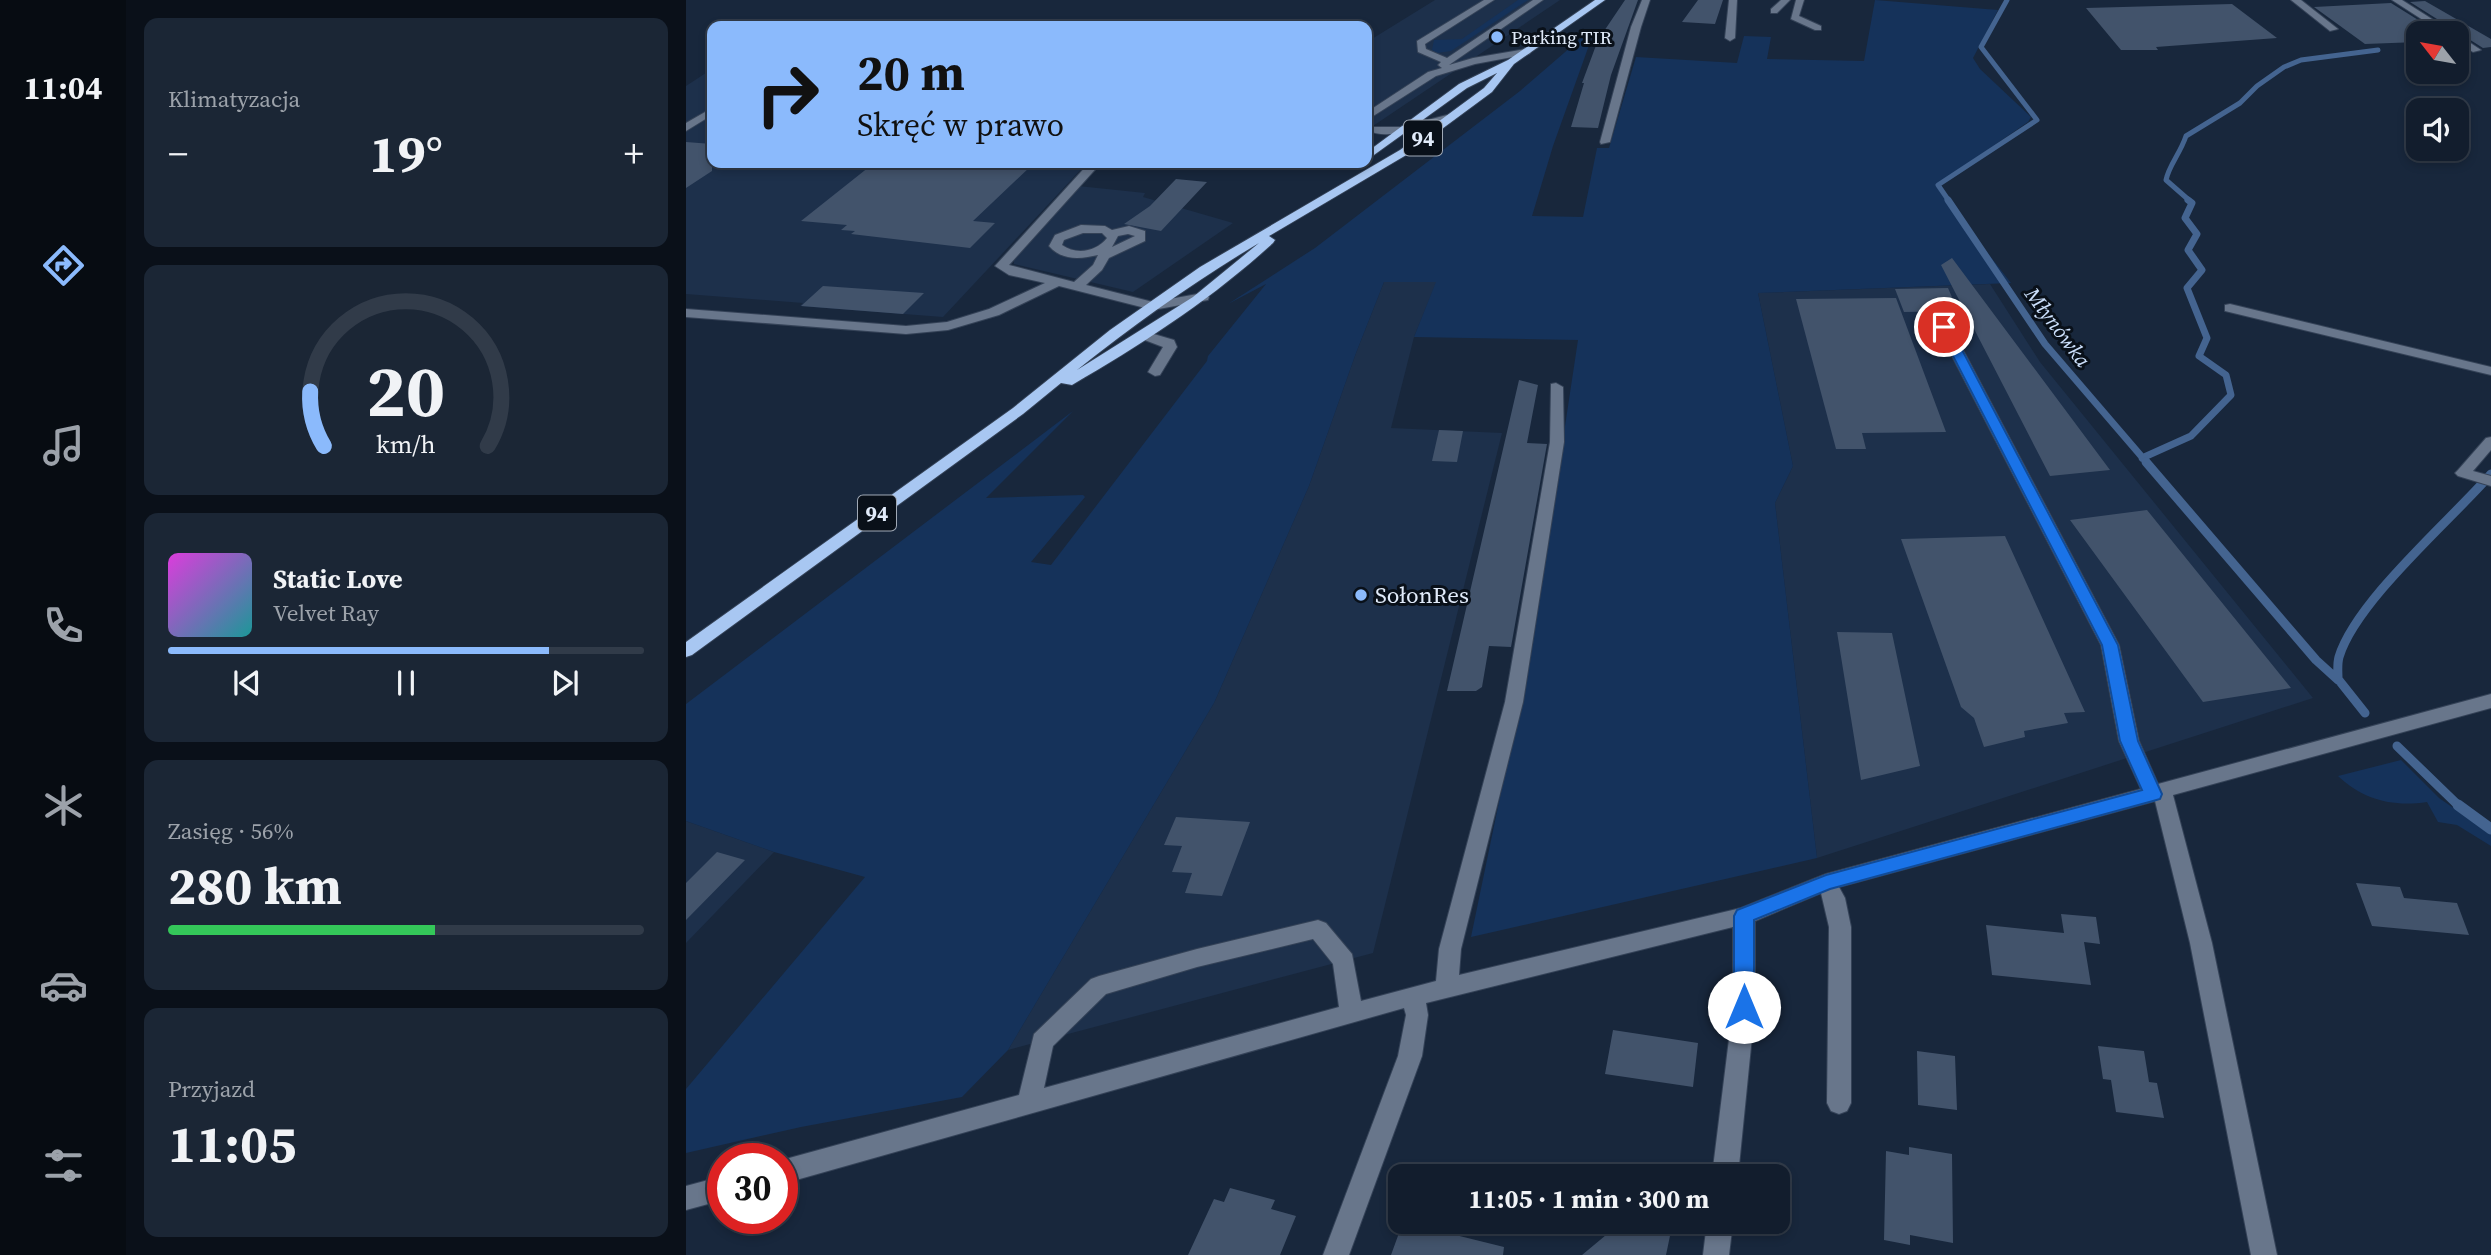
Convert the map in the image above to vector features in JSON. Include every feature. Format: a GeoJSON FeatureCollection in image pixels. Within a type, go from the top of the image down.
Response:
{"type":"FeatureCollection","features":[{"type":"Feature","properties":{"kind":"main road","name":"94"},"geometry":{"type":"LineString","coordinates":[[1372,152],[1463,86],[1511,62],[1597,1]]}},
{"type":"Feature","properties":{"kind":"main road","name":"94"},"geometry":{"type":"LineString","coordinates":[[686,651],[1018,411],[1115,333],[1204,270],[1404,152],[1488,90],[1511,62]]}},
{"type":"Feature","properties":{"kind":"main road","name":"94"},"geometry":{"type":"LineString","coordinates":[[1322,198],[1355,168]]}},
{"type":"Feature","properties":{"kind":"main road","name":"94"},"geometry":{"type":"LineString","coordinates":[[1018,411],[1146,336],[1203,297],[1232,276],[1290,221]]}},
{"type":"Feature","properties":{"kind":"street"},"geometry":{"type":"LineString","coordinates":[[1448,61],[1430,56],[1421,50],[1420,43],[1490,0]]}},
{"type":"Feature","properties":{"kind":"street"},"geometry":{"type":"LineString","coordinates":[[1372,114],[1539,0]]}},
{"type":"Feature","properties":{"kind":"street"},"geometry":{"type":"LineString","coordinates":[[1605,142],[1646,0]]}},
{"type":"Feature","properties":{"kind":"street"},"geometry":{"type":"LineString","coordinates":[[1730,38],[1733,0]]}},
{"type":"Feature","properties":{"kind":"street"},"geometry":{"type":"LineString","coordinates":[[1774,12],[1786,0]]}},
{"type":"Feature","properties":{"kind":"street"},"geometry":{"type":"LineString","coordinates":[[1800,0],[1794,17],[1818,28]]}},
{"type":"Feature","properties":{"kind":"street"},"geometry":{"type":"LineString","coordinates":[[2295,0],[2333,29]]}},
{"type":"Feature","properties":{"kind":"street"},"geometry":{"type":"LineString","coordinates":[[2396,0],[2430,21]]}},
{"type":"Feature","properties":{"kind":"street"},"geometry":{"type":"LineString","coordinates":[[2469,46],[2476,50]]}},
{"type":"Feature","properties":{"kind":"street"},"geometry":{"type":"LineString","coordinates":[[1432,74],[1473,61],[1526,51]]}},
{"type":"Feature","properties":{"kind":"street"},"geometry":{"type":"LineString","coordinates":[[686,128],[707,114]]}},
{"type":"Feature","properties":{"kind":"street"},"geometry":{"type":"LineString","coordinates":[[1372,128],[1400,130],[1451,117]]}},
{"type":"Feature","properties":{"kind":"street"},"geometry":{"type":"LineString","coordinates":[[1372,133],[1378,147]]}},
{"type":"Feature","properties":{"kind":"street"},"geometry":{"type":"LineString","coordinates":[[1090,168],[1000,265],[1013,272],[1153,306],[1203,297]]}},
{"type":"Feature","properties":{"kind":"street"},"geometry":{"type":"LineString","coordinates":[[1076,287],[1098,267],[1104,256],[1141,239],[1141,234],[1129,230],[1111,234]]}},
{"type":"Feature","properties":{"kind":"street"},"geometry":{"type":"LineString","coordinates":[[686,313],[906,330],[928,329],[994,312],[1058,282]]}},
{"type":"Feature","properties":{"kind":"street"},"geometry":{"type":"LineString","coordinates":[[2230,308],[2491,370]]}},
{"type":"Feature","properties":{"kind":"street"},"geometry":{"type":"LineString","coordinates":[[1944,327],[2110,645],[2129,741],[2158,793],[2201,943],[2264,1255]]}},
{"type":"Feature","properties":{"kind":"street"},"geometry":{"type":"LineString","coordinates":[[1146,336],[1169,343],[1170,347],[1155,372]]}},
{"type":"Feature","properties":{"kind":"street"},"geometry":{"type":"LineString","coordinates":[[1447,988],[1450,949],[1514,702],[1557,442],[1556,387]]}},
{"type":"Feature","properties":{"kind":"street"},"geometry":{"type":"LineString","coordinates":[[2491,441],[2463,473],[2491,481]]}},
{"type":"Feature","properties":{"kind":"street"},"geometry":{"type":"LineString","coordinates":[[798,1168],[1413,996],[1744,916],[1826,882],[2491,701]]}},
{"type":"Feature","properties":{"kind":"street"},"geometry":{"type":"LineString","coordinates":[[1826,882],[1834,898],[1840,927],[1839,1102]]}},
{"type":"Feature","properties":{"kind":"street"},"geometry":{"type":"LineString","coordinates":[[1726,1164],[1744,1007],[1744,916]]}},
{"type":"Feature","properties":{"kind":"street"},"geometry":{"type":"LineString","coordinates":[[1029,1103],[1042,1041],[1099,986],[1184,961],[1318,929],[1344,961],[1351,1013]]}},
{"type":"Feature","properties":{"kind":"street"},"geometry":{"type":"LineString","coordinates":[[1336,1255],[1410,1056],[1417,1015],[1413,996]]}},
{"type":"Feature","properties":{"kind":"street"},"geometry":{"type":"LineString","coordinates":[[686,1198],[707,1192]]}},
{"type":"Feature","properties":{"kind":"street"},"geometry":{"type":"LineString","coordinates":[[1716,1255],[1719,1234]]}},
{"type":"Feature","properties":{"kind":"shaded area"},"geometry":{"type":"Polygon","coordinates":[[[1435,0],[1560,0],[1372,127],[1372,39],[1435,0]]]}},
{"type":"Feature","properties":{"kind":"shaded area"},"geometry":{"type":"Polygon","coordinates":[[[1518,0],[1528,0],[1451,51],[1437,53],[1432,50],[1434,40],[1462,39],[1518,0]]]}},
{"type":"Feature","properties":{"kind":"shaded area"},"geometry":{"type":"Polygon","coordinates":[[[1875,0],[1998,10],[1973,58],[1980,69],[2031,117],[2028,122],[1948,177],[1940,186],[1941,193],[2011,283],[1758,293],[1793,466],[1775,503],[1817,858],[1471,937],[1533,638],[1578,340],[1414,337],[1436,282],[1384,282],[1309,486],[1214,703],[1008,1050],[962,1097],[730,1143],[707,1143],[707,1148],[686,1153],[686,1089],[865,877],[774,852],[686,821],[686,704],[1073,411],[986,498],[1085,497],[1031,562],[1051,565],[1207,361],[1208,356],[1266,284],[1228,304],[1315,248],[1520,91],[1586,34],[1593,34],[1553,146],[1532,216],[1583,217],[1597,148],[1609,148],[1636,57],[1737,63],[1744,36],[1771,37],[1767,59],[1864,61],[1875,0]]]}},
{"type":"Feature","properties":{"kind":"shaded area"},"geometry":{"type":"Polygon","coordinates":[[[707,72],[707,168],[1082,168],[943,317],[686,294],[686,86],[707,72]]]}},
{"type":"Feature","properties":{"kind":"shaded area"},"geometry":{"type":"Polygon","coordinates":[[[1078,186],[1145,193],[1143,197],[1233,223],[1133,292],[1014,264],[1014,256],[1078,186]]]}},
{"type":"Feature","properties":{"kind":"shaded area","name":"SołonRes"},"geometry":{"type":"Polygon","coordinates":[[[1437,281],[1414,337],[1391,428],[1502,433],[1373,953],[1008,1050],[1214,703],[1309,486],[1384,282],[1437,281]]]}},
{"type":"Feature","properties":{"kind":"shaded area"},"geometry":{"type":"Polygon","coordinates":[[[1990,284],[2040,362],[2313,698],[1817,858],[1775,503],[1793,466],[1758,293],[1990,284]]]}},
{"type":"Feature","properties":{"kind":"shaded area"},"geometry":{"type":"Polygon","coordinates":[[[2401,760],[2439,798],[2491,834],[2491,846],[2457,825],[2438,822],[2427,802],[2379,800],[2358,791],[2338,776],[2401,760]]]}},
{"type":"Feature","properties":{"kind":"shaded area"},"geometry":{"type":"Polygon","coordinates":[[[686,821],[774,852],[686,943],[686,821]]]}},
{"type":"Feature","properties":{"kind":"building"},"geometry":{"type":"Polygon","coordinates":[[[1625,0],[1638,0],[1611,75],[1598,128],[1571,127],[1582,83],[1598,40],[1625,0]]]}},
{"type":"Feature","properties":{"kind":"building"},"geometry":{"type":"Polygon","coordinates":[[[1698,0],[1723,0],[1715,24],[1682,22],[1698,0]]]}},
{"type":"Feature","properties":{"kind":"building"},"geometry":{"type":"Polygon","coordinates":[[[2425,1],[2460,21],[2440,21],[2410,2],[2425,1]]]}},
{"type":"Feature","properties":{"kind":"building"},"geometry":{"type":"Polygon","coordinates":[[[2391,3],[2420,21],[2406,21],[2406,42],[2365,44],[2314,7],[2391,3]]]}},
{"type":"Feature","properties":{"kind":"building"},"geometry":{"type":"Polygon","coordinates":[[[2232,4],[2277,38],[2156,47],[2158,50],[2121,50],[2086,8],[2232,4]]]}},
{"type":"Feature","properties":{"kind":"building"},"geometry":{"type":"Polygon","coordinates":[[[2469,26],[2491,39],[2491,47],[2483,48],[2469,39],[2469,26]]]}},
{"type":"Feature","properties":{"kind":"building"},"geometry":{"type":"Polygon","coordinates":[[[686,142],[707,144],[707,168],[712,168],[712,171],[686,188],[686,142]]]}},
{"type":"Feature","properties":{"kind":"building"},"geometry":{"type":"Polygon","coordinates":[[[868,168],[1029,168],[973,221],[995,223],[970,248],[851,234],[855,231],[841,230],[847,225],[801,221],[868,168]]]}},
{"type":"Feature","properties":{"kind":"building"},"geometry":{"type":"Polygon","coordinates":[[[1176,179],[1207,182],[1161,231],[1124,224],[1150,206],[1176,179]]]}},
{"type":"Feature","properties":{"kind":"building"},"geometry":{"type":"Polygon","coordinates":[[[1952,258],[2110,470],[2050,476],[1941,265],[1952,258]]]}},
{"type":"Feature","properties":{"kind":"building"},"geometry":{"type":"Polygon","coordinates":[[[823,286],[924,293],[903,314],[801,306],[823,286]]]}},
{"type":"Feature","properties":{"kind":"building"},"geometry":{"type":"Polygon","coordinates":[[[1948,288],[1958,311],[1904,312],[1895,289],[1948,288]]]}},
{"type":"Feature","properties":{"kind":"building"},"geometry":{"type":"Polygon","coordinates":[[[1896,298],[1946,432],[1862,433],[1866,449],[1836,449],[1796,299],[1896,298]]]}},
{"type":"Feature","properties":{"kind":"building"},"geometry":{"type":"Polygon","coordinates":[[[1519,380],[1538,385],[1527,443],[1547,444],[1511,647],[1489,646],[1482,687],[1476,691],[1447,691],[1519,380]]]}},
{"type":"Feature","properties":{"kind":"building"},"geometry":{"type":"Polygon","coordinates":[[[1439,430],[1463,431],[1457,462],[1432,461],[1439,430]]]}},
{"type":"Feature","properties":{"kind":"building"},"geometry":{"type":"Polygon","coordinates":[[[2147,510],[2291,688],[2203,702],[2070,520],[2147,510]]]}},
{"type":"Feature","properties":{"kind":"building"},"geometry":{"type":"Polygon","coordinates":[[[2005,536],[2085,712],[2064,713],[2068,723],[2024,731],[2025,737],[1984,747],[1974,718],[1961,707],[1901,539],[2005,536]]]}},
{"type":"Feature","properties":{"kind":"building"},"geometry":{"type":"Polygon","coordinates":[[[1837,632],[1892,633],[1920,766],[1861,780],[1837,632]]]}},
{"type":"Feature","properties":{"kind":"building"},"geometry":{"type":"Polygon","coordinates":[[[1176,817],[1250,822],[1222,896],[1185,893],[1192,873],[1172,872],[1182,846],[1164,845],[1176,817]]]}},
{"type":"Feature","properties":{"kind":"building"},"geometry":{"type":"Polygon","coordinates":[[[717,852],[745,860],[686,920],[686,883],[717,852]]]}},
{"type":"Feature","properties":{"kind":"building"},"geometry":{"type":"Polygon","coordinates":[[[2356,883],[2400,887],[2404,898],[2457,903],[2469,935],[2372,926],[2356,883]]]}},
{"type":"Feature","properties":{"kind":"building"},"geometry":{"type":"Polygon","coordinates":[[[2061,914],[2096,917],[2100,944],[2084,942],[2091,985],[1992,975],[1986,925],[2064,933],[2061,914]]]}},
{"type":"Feature","properties":{"kind":"building"},"geometry":{"type":"Polygon","coordinates":[[[1613,1030],[1698,1043],[1693,1087],[1605,1074],[1613,1030]]]}},
{"type":"Feature","properties":{"kind":"building"},"geometry":{"type":"Polygon","coordinates":[[[2098,1046],[2144,1051],[2149,1082],[2157,1083],[2164,1118],[2116,1112],[2111,1080],[2103,1079],[2098,1046]]]}},
{"type":"Feature","properties":{"kind":"building"},"geometry":{"type":"Polygon","coordinates":[[[1917,1051],[1955,1056],[1957,1110],[1918,1105],[1917,1051]]]}},
{"type":"Feature","properties":{"kind":"building"},"geometry":{"type":"Polygon","coordinates":[[[1909,1147],[1952,1154],[1953,1243],[1910,1235],[1910,1245],[1884,1240],[1886,1151],[1909,1155],[1909,1147]]]}},
{"type":"Feature","properties":{"kind":"building"},"geometry":{"type":"Polygon","coordinates":[[[1230,1188],[1275,1200],[1271,1209],[1296,1216],[1280,1255],[1188,1255],[1214,1199],[1224,1202],[1230,1188]]]}},
{"type":"Feature","properties":{"kind":"building"},"geometry":{"type":"Polygon","coordinates":[[[1399,1234],[1451,1234],[1504,1247],[1503,1255],[1391,1255],[1399,1234]]]}},
{"type":"Feature","properties":{"kind":"building"},"geometry":{"type":"Polygon","coordinates":[[[1670,1234],[1666,1255],[1582,1255],[1606,1235],[1670,1234]]]}},
{"type":"Feature","properties":{"kind":"waterway","name":"Młynówka"},"geometry":{"type":"LineString","coordinates":[[1949,201],[1938,185],[2037,120],[1981,47],[2007,0]]}},
{"type":"Feature","properties":{"kind":"waterway"},"geometry":{"type":"LineString","coordinates":[[2190,201],[2166,180],[2186,136],[2240,103],[2257,86],[2284,67],[2301,60],[2378,50]]}},
{"type":"Feature","properties":{"kind":"waterway","name":"Młynówka"},"geometry":{"type":"LineString","coordinates":[[1948,200],[2045,344],[2143,458]]}},
{"type":"Feature","properties":{"kind":"waterway"},"geometry":{"type":"LineString","coordinates":[[2143,458],[2191,436],[2231,395],[2226,375],[2199,356],[2207,338],[2187,288],[2202,270],[2188,250],[2197,234],[2185,218],[2192,203],[2188,200]]}},
{"type":"Feature","properties":{"kind":"waterway","name":"Młynówka"},"geometry":{"type":"LineString","coordinates":[[2143,458],[2148,464]]}},
{"type":"Feature","properties":{"kind":"waterway","name":"Młynówka"},"geometry":{"type":"LineString","coordinates":[[2146,462],[2316,660],[2338,680]]}},
{"type":"Feature","properties":{"kind":"waterway","name":"Młynówka"},"geometry":{"type":"LineString","coordinates":[[2365,713],[2338,679],[2339,657],[2349,635],[2364,611],[2406,562],[2491,474]]}},
{"type":"Feature","properties":{"kind":"waterway","name":"Młynówka"},"geometry":{"type":"LineString","coordinates":[[2397,746],[2460,807]]}},
{"type":"Feature","properties":{"kind":"waterway","name":"Młynówka"},"geometry":{"type":"LineString","coordinates":[[2458,805],[2491,829]]}},
{"type":"Feature","properties":{"kind":"place","name":"Parking TIR"},"geometry":{"type":"Point","coordinates":[1497,37]}},
{"type":"Feature","properties":{"kind":"place","name":"SołonRes"},"geometry":{"type":"Point","coordinates":[1361,595]}},
{"type":"Feature","properties":{"kind":"route"},"geometry":{"type":"LineString","coordinates":[[1744,1007],[1744,916],[1826,882],[2153,794],[2129,741],[2110,645],[1944,327]]}}]}
